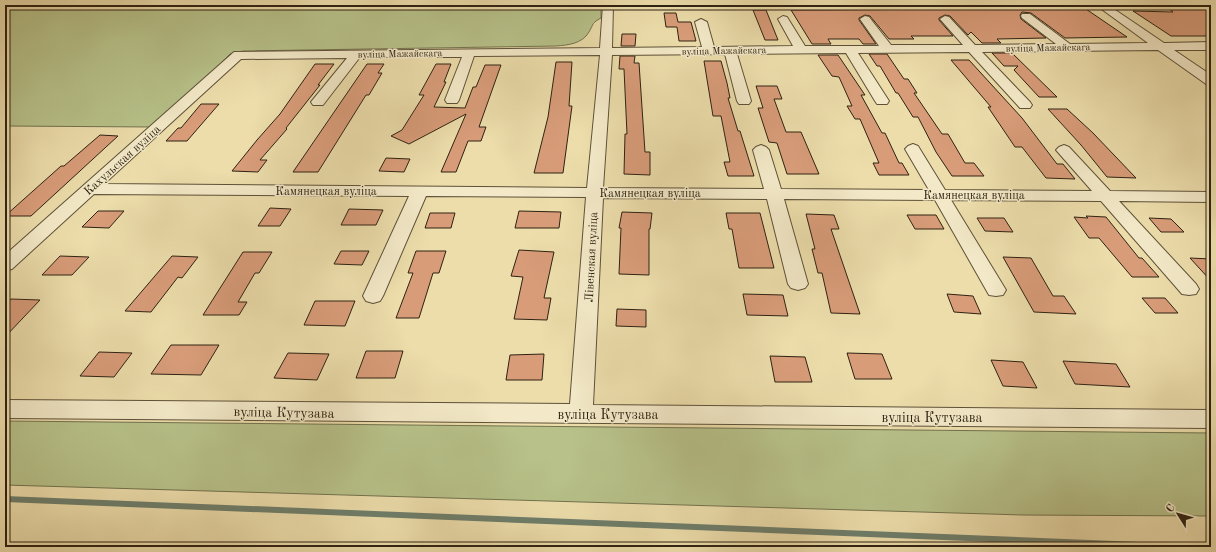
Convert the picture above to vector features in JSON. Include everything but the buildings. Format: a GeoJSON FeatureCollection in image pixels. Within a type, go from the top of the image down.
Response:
{"type":"FeatureCollection","features":[{"type":"Feature","properties":{"kind":"street","name":"Лівенская вуліца"},"geometry":{"type":"LineString","coordinates":[[581,414],[608,5]]}},
{"type":"Feature","properties":{"kind":"street"},"geometry":{"type":"LineString","coordinates":[[1101,5],[1211,81]]}},
{"type":"Feature","properties":{"kind":"street"},"geometry":{"type":"LineString","coordinates":[[1026,16],[1067,47]]}},
{"type":"Feature","properties":{"kind":"street"},"geometry":{"type":"LineString","coordinates":[[783,19],[801,50]]}},
{"type":"Feature","properties":{"kind":"street"},"geometry":{"type":"LineString","coordinates":[[865,19],[888,49]]}},
{"type":"Feature","properties":{"kind":"street"},"geometry":{"type":"LineString","coordinates":[[945,19],[974,48],[1025,105]]}},
{"type":"Feature","properties":{"kind":"street"},"geometry":{"type":"LineString","coordinates":[[701,22],[709,50]]}},
{"type":"Feature","properties":{"kind":"street","name":"вуліца Мажайскага"},"geometry":{"type":"LineString","coordinates":[[238,55],[1211,46]]}},
{"type":"Feature","properties":{"kind":"street"},"geometry":{"type":"LineString","coordinates":[[850,49],[882,101]]}},
{"type":"Feature","properties":{"kind":"street"},"geometry":{"type":"LineString","coordinates":[[730,50],[744,100]]}},
{"type":"Feature","properties":{"kind":"street"},"geometry":{"type":"LineString","coordinates":[[452,100],[469,53]]}},
{"type":"Feature","properties":{"kind":"street"},"geometry":{"type":"LineString","coordinates":[[318,102],[356,54]]}},
{"type":"Feature","properties":{"kind":"street","name":"Кахульская вуліца"},"geometry":{"type":"LineString","coordinates":[[5,265],[238,55]]}},
{"type":"Feature","properties":{"kind":"street"},"geometry":{"type":"LineString","coordinates":[[913,149],[996,290]]}},
{"type":"Feature","properties":{"kind":"street"},"geometry":{"type":"LineString","coordinates":[[760,150],[774,194],[798,284]]}},
{"type":"Feature","properties":{"kind":"street"},"geometry":{"type":"LineString","coordinates":[[1064,150],[1189,289]]}},
{"type":"Feature","properties":{"kind":"street","name":"Камянецкая вуліца"},"geometry":{"type":"LineString","coordinates":[[90,189],[1211,196]]}},
{"type":"Feature","properties":{"kind":"street"},"geometry":{"type":"LineString","coordinates":[[373,296],[420,191]]}},
{"type":"Feature","properties":{"kind":"street","name":"вуліца Кутузава"},"geometry":{"type":"LineString","coordinates":[[5,409],[1211,419]]}},
{"type":"Feature","properties":{"kind":"green space"},"geometry":{"type":"Polygon","coordinates":[[[5,5],[601,5],[601,18],[595,22],[583,39],[561,46],[243,51],[230,54],[200,84],[152,127],[5,126],[5,5]]]}},
{"type":"Feature","properties":{"kind":"green space"},"geometry":{"type":"Polygon","coordinates":[[[5,421],[1211,433],[1211,516],[1023,515],[5,485],[5,421]]]}},
{"type":"Feature","properties":{"kind":"waterway"},"geometry":{"type":"LineString","coordinates":[[5,499],[1188,547]]}}]}
